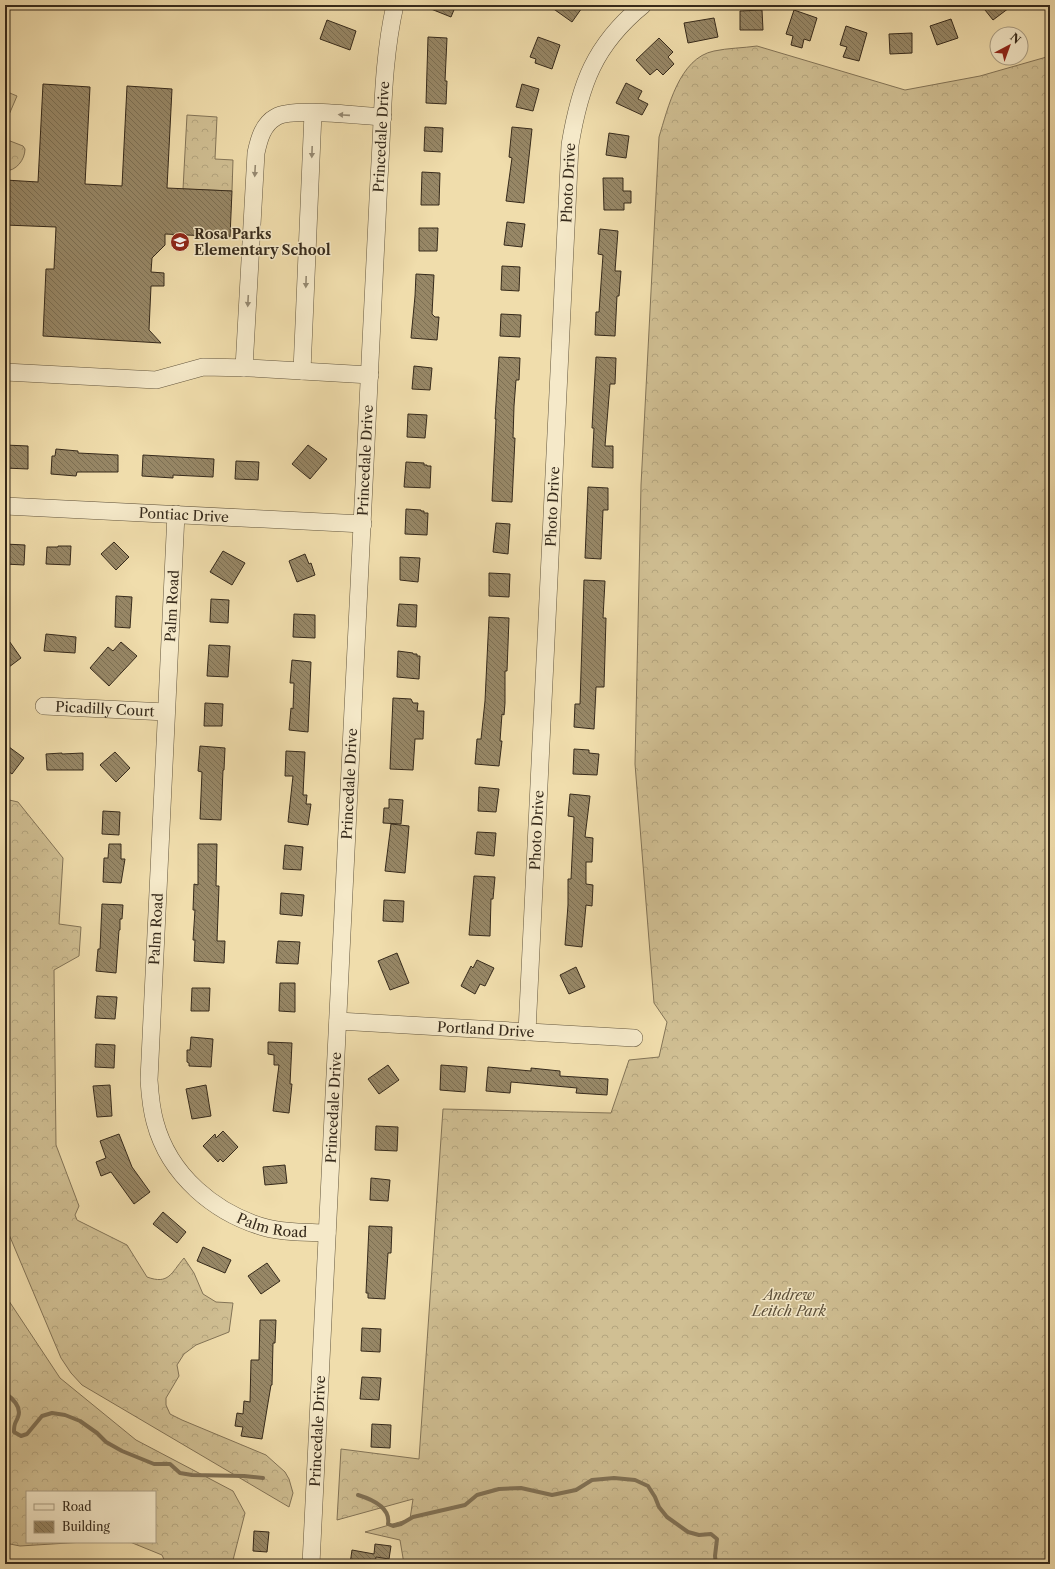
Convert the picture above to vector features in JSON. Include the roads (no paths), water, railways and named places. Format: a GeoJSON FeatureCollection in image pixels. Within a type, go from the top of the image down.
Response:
{"type":"FeatureCollection","features":[{"type":"Feature","properties":{"kind":"street","name":"Princedale Drive"},"geometry":{"type":"LineString","coordinates":[[311,1564],[386,51],[389,28],[395,5]]}},
{"type":"Feature","properties":{"kind":"street","name":"Photo Drive"},"geometry":{"type":"LineString","coordinates":[[527,1032],[570,145],[578,104],[590,70],[613,34],[629,16],[643,5]]}},
{"type":"Feature","properties":{"kind":"street"},"geometry":{"type":"LineString","coordinates":[[244,368],[258,143],[264,129],[276,117],[292,112],[383,117]]}},
{"type":"Feature","properties":{"kind":"street"},"geometry":{"type":"LineString","coordinates":[[302,371],[313,113]]}},
{"type":"Feature","properties":{"kind":"street"},"geometry":{"type":"LineString","coordinates":[[5,372],[156,380],[197,368],[244,368],[370,375]]}},
{"type":"Feature","properties":{"kind":"street","name":"Pontiac Drive"},"geometry":{"type":"LineString","coordinates":[[5,506],[363,524]]}},
{"type":"Feature","properties":{"kind":"street","name":"Palm Road"},"geometry":{"type":"LineString","coordinates":[[176,514],[149,1080],[150,1102],[161,1140],[169,1155],[193,1187],[209,1201],[227,1213],[247,1222],[268,1228],[327,1233]]}},
{"type":"Feature","properties":{"kind":"street","name":"Picadilly Court"},"geometry":{"type":"LineString","coordinates":[[44,706],[166,712]]}},
{"type":"Feature","properties":{"kind":"street","name":"Portland Drive"},"geometry":{"type":"LineString","coordinates":[[338,1021],[634,1038]]}},
{"type":"Feature","properties":{"kind":"waterway"},"geometry":{"type":"LineString","coordinates":[[5,1393],[13,1400],[19,1410],[18,1417],[14,1425],[14,1432],[21,1436],[27,1434],[42,1416],[52,1413],[65,1415],[80,1421],[97,1433],[106,1442],[122,1451],[154,1464],[170,1464],[180,1473],[192,1475],[263,1478]]}},
{"type":"Feature","properties":{"kind":"waterway"},"geometry":{"type":"LineString","coordinates":[[358,1495],[374,1501],[383,1508],[388,1518],[388,1524],[393,1526],[401,1524],[413,1517],[465,1505],[477,1495],[499,1489],[521,1488],[552,1495],[576,1490],[592,1480],[614,1478],[635,1480],[648,1486],[659,1507],[667,1517],[688,1532],[699,1535],[711,1534],[717,1539],[715,1556],[716,1564]]}},
{"type":"Feature","properties":{"kind":"place","name":"Rosa Parks Elementary School"},"geometry":{"type":"Point","coordinates":[180,242]}},
{"type":"Feature","properties":{"kind":"park label","name":"Andrew Leitch Park"},"geometry":{"type":"Point","coordinates":[789,1304]}}]}
